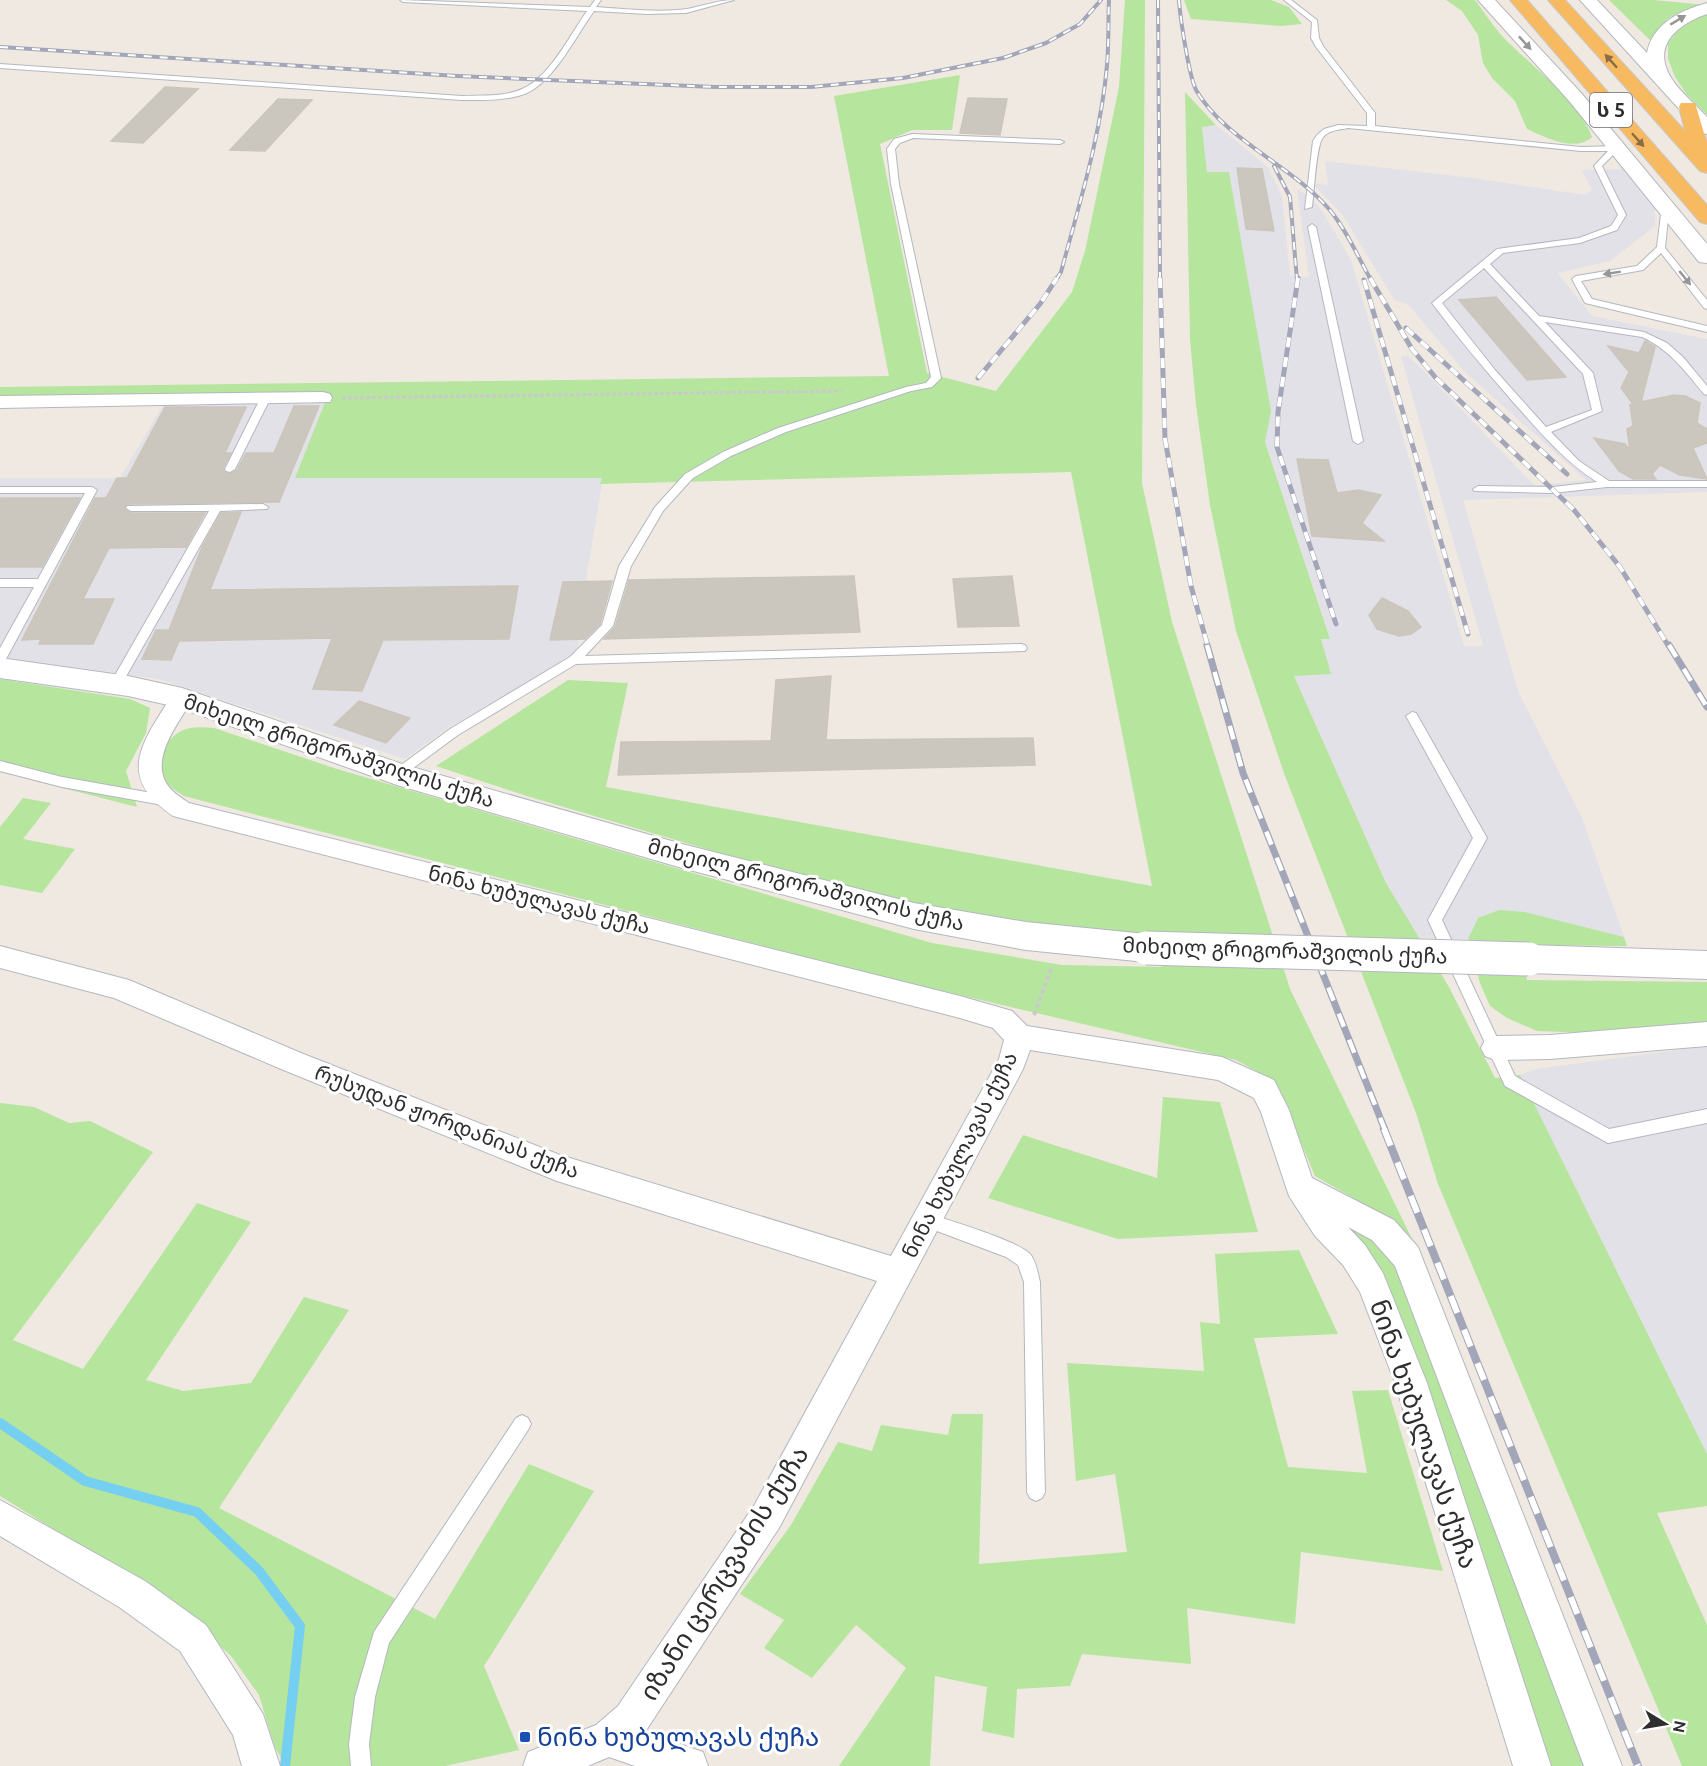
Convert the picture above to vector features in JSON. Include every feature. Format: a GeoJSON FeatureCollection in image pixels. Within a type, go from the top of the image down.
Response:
{"type":"FeatureCollection","features":[{"type":"Feature","properties":{"kind":"highway","name":"ს 5"},"geometry":{"type":"LineString","coordinates":[[1518,0],[1707,218]]}},
{"type":"Feature","properties":{"kind":"highway","name":"ს 5"},"geometry":{"type":"LineString","coordinates":[[1556,0],[1704,164]]}},
{"type":"Feature","properties":{"kind":"highway"},"geometry":{"type":"LineString","coordinates":[[1534,20],[1576,98]]}},
{"type":"Feature","properties":{"kind":"highway"},"geometry":{"type":"LineString","coordinates":[[1688,107],[1704,164]]}},
{"type":"Feature","properties":{"kind":"highway"},"geometry":{"type":"LineString","coordinates":[[1659,200],[1707,235]]}},
{"type":"Feature","properties":{"kind":"street"},"geometry":{"type":"LineString","coordinates":[[1486,0],[1576,98],[1707,257]]}},
{"type":"Feature","properties":{"kind":"street"},"geometry":{"type":"LineString","coordinates":[[1588,0],[1707,128]]}},
{"type":"Feature","properties":{"kind":"street"},"geometry":{"type":"LineString","coordinates":[[1677,0],[1707,2]]}},
{"type":"Feature","properties":{"kind":"street"},"geometry":{"type":"LineString","coordinates":[[1665,84],[1655,63],[1662,34],[1670,24],[1707,8]]}},
{"type":"Feature","properties":{"kind":"street"},"geometry":{"type":"LineString","coordinates":[[0,402],[323,398]]}},
{"type":"Feature","properties":{"kind":"street","name":"მიხეილ გრიგორაშვილის ქუჩა"},"geometry":{"type":"LineString","coordinates":[[0,668],[116,684],[182,698],[397,774],[682,856],[914,916],[1026,936],[1146,948],[1707,965]]}},
{"type":"Feature","properties":{"kind":"street"},"geometry":{"type":"LineString","coordinates":[[163,800],[152,782],[149,764],[152,748],[182,698]]}},
{"type":"Feature","properties":{"kind":"street","name":"ნინა ხუბულავას ქუჩა"},"geometry":{"type":"LineString","coordinates":[[163,800],[183,810],[960,1007],[1002,1020],[1023,1037],[1222,1069],[1264,1089],[1275,1110],[1300,1186],[1326,1226],[1354,1255],[1372,1284],[1411,1383],[1532,1766]]}},
{"type":"Feature","properties":{"kind":"street","name":"რუსუდან ჟორდანიას ქუჩა"},"geometry":{"type":"LineString","coordinates":[[0,957],[119,988],[291,1061],[557,1168],[899,1273]]}},
{"type":"Feature","properties":{"kind":"street"},"geometry":{"type":"LineString","coordinates":[[1495,1048],[1550,1047],[1707,1034]]}},
{"type":"Feature","properties":{"kind":"street","name":"ნინა ხუბულავას ქუჩა"},"geometry":{"type":"LineString","coordinates":[[899,1273],[1013,1061],[1023,1037]]}},
{"type":"Feature","properties":{"kind":"street"},"geometry":{"type":"LineString","coordinates":[[1300,1186],[1383,1230],[1407,1257],[1604,1766]]}},
{"type":"Feature","properties":{"kind":"street","name":"იზანი ცერცვაძის ქუჩა"},"geometry":{"type":"LineString","coordinates":[[542,1766],[609,1738],[631,1719],[767,1516],[899,1273]]}},
{"type":"Feature","properties":{"kind":"street"},"geometry":{"type":"LineString","coordinates":[[0,1517],[132,1594],[193,1638],[250,1727],[261,1766]]}},
{"type":"Feature","properties":{"kind":"street"},"geometry":{"type":"LineString","coordinates":[[609,1738],[689,1766]]}},
{"type":"Feature","properties":{"kind":"lane"},"geometry":{"type":"LineString","coordinates":[[403,0],[647,12],[686,11],[731,0]]}},
{"type":"Feature","properties":{"kind":"lane"},"geometry":{"type":"LineString","coordinates":[[0,66],[462,98],[492,97],[523,92],[542,81],[598,0]]}},
{"type":"Feature","properties":{"kind":"lane"},"geometry":{"type":"LineString","coordinates":[[1287,0],[1315,21],[1315,38],[1371,113],[1371,128]]}},
{"type":"Feature","properties":{"kind":"lane"},"geometry":{"type":"LineString","coordinates":[[1308,207],[1317,141],[1323,131],[1348,126],[1581,149],[1615,148]]}},
{"type":"Feature","properties":{"kind":"lane"},"geometry":{"type":"LineString","coordinates":[[397,774],[454,732],[574,660],[607,626],[624,566],[659,509],[689,476],[727,454],[782,430],[909,389],[929,385],[936,378],[895,184],[891,149],[897,141],[912,136],[922,136],[1060,142]]}},
{"type":"Feature","properties":{"kind":"lane"},"geometry":{"type":"LineString","coordinates":[[1608,484],[1575,463],[1544,431],[1492,372],[1437,303],[1500,251],[1580,240],[1614,228],[1622,215],[1598,166],[1615,148]]}},
{"type":"Feature","properties":{"kind":"lane"},"geometry":{"type":"LineString","coordinates":[[1659,200],[1662,248],[1707,306]]}},
{"type":"Feature","properties":{"kind":"lane"},"geometry":{"type":"LineString","coordinates":[[1312,227],[1358,441]]}},
{"type":"Feature","properties":{"kind":"lane"},"geometry":{"type":"LineString","coordinates":[[1662,248],[1640,268],[1576,279],[1588,301],[1707,329]]}},
{"type":"Feature","properties":{"kind":"lane"},"geometry":{"type":"LineString","coordinates":[[1485,264],[1588,373],[1597,411],[1544,431]]}},
{"type":"Feature","properties":{"kind":"lane"},"geometry":{"type":"LineString","coordinates":[[1537,318],[1644,335],[1659,340],[1673,350],[1707,392]]}},
{"type":"Feature","properties":{"kind":"lane"},"geometry":{"type":"LineString","coordinates":[[230,469],[265,399]]}},
{"type":"Feature","properties":{"kind":"lane"},"geometry":{"type":"LineString","coordinates":[[1478,489],[1553,490],[1608,484],[1707,484]]}},
{"type":"Feature","properties":{"kind":"lane"},"geometry":{"type":"LineString","coordinates":[[0,490],[92,490],[0,659]]}},
{"type":"Feature","properties":{"kind":"lane"},"geometry":{"type":"LineString","coordinates":[[131,508],[263,507]]}},
{"type":"Feature","properties":{"kind":"lane"},"geometry":{"type":"LineString","coordinates":[[116,684],[216,508]]}},
{"type":"Feature","properties":{"kind":"lane"},"geometry":{"type":"LineString","coordinates":[[0,583],[41,583]]}},
{"type":"Feature","properties":{"kind":"lane"},"geometry":{"type":"LineString","coordinates":[[574,660],[1021,648]]}},
{"type":"Feature","properties":{"kind":"lane"},"geometry":{"type":"LineString","coordinates":[[1412,716],[1480,837],[1435,920],[1510,1081],[1608,1136],[1707,1116]]}},
{"type":"Feature","properties":{"kind":"lane"},"geometry":{"type":"LineString","coordinates":[[0,766],[62,782],[163,800]]}},
{"type":"Feature","properties":{"kind":"lane"},"geometry":{"type":"LineString","coordinates":[[927,1220],[1011,1251],[1025,1260],[1032,1282],[1036,1492]]}},
{"type":"Feature","properties":{"kind":"lane"},"geometry":{"type":"LineString","coordinates":[[361,1766],[359,1744],[365,1697],[381,1639],[522,1424]]}},
{"type":"Feature","properties":{"kind":"path"},"geometry":{"type":"LineString","coordinates":[[323,398],[848,391]]}},
{"type":"Feature","properties":{"kind":"path"},"geometry":{"type":"LineString","coordinates":[[1023,1037],[1062,940]]}},
{"type":"Feature","properties":{"kind":"shaded area"},"geometry":{"type":"Polygon","coordinates":[[[1216,125],[1268,167],[1282,196],[1290,276],[1309,277],[1297,189],[1308,195],[1323,212],[1351,260],[1464,646],[1483,646],[1401,356],[1408,356],[1431,378],[1535,486],[1586,480],[1464,371],[1408,304],[1395,301],[1342,214],[1312,183],[1328,185],[1325,161],[1473,178],[1585,195],[1592,190],[1582,170],[1623,169],[1655,209],[1655,226],[1610,261],[1558,273],[1592,316],[1707,339],[1707,492],[1463,500],[1518,691],[1582,818],[1624,937],[1525,912],[1478,918],[1468,939],[1418,937],[1386,883],[1294,676],[1320,639],[1330,638],[1265,442],[1270,411],[1229,173],[1207,172],[1202,126],[1216,125]]]}},
{"type":"Feature","properties":{"kind":"shaded area"},"geometry":{"type":"Polygon","coordinates":[[[326,403],[295,478],[603,478],[577,652],[445,730],[405,759],[158,679],[0,657],[0,478],[120,478],[163,405],[326,403]]]}},
{"type":"Feature","properties":{"kind":"shaded area"},"geometry":{"type":"Polygon","coordinates":[[[1707,1046],[1707,1454],[1520,1075],[1536,1069],[1707,1046]]]}},
{"type":"Feature","properties":{"kind":"green space"},"geometry":{"type":"Polygon","coordinates":[[[1125,0],[1145,0],[1142,483],[1172,622],[1290,989],[1414,1243],[1376,1211],[1315,1176],[1285,1105],[1267,1077],[1236,1060],[879,976],[184,796],[165,781],[162,774],[163,753],[175,735],[189,728],[214,728],[337,769],[932,943],[1062,965],[1162,967],[1156,937],[913,910],[530,797],[436,766],[568,680],[628,683],[606,787],[1152,886],[1071,472],[600,484],[602,478],[295,478],[329,392],[0,398],[0,387],[889,376],[834,96],[960,75],[952,130],[912,130],[880,144],[927,373],[996,391],[1072,292],[1085,251],[1119,87],[1125,0]]]}},
{"type":"Feature","properties":{"kind":"green space"},"geometry":{"type":"Polygon","coordinates":[[[1184,0],[1271,0],[1289,7],[1302,24],[1281,26],[1191,19],[1184,0]]]}},
{"type":"Feature","properties":{"kind":"green space"},"geometry":{"type":"Polygon","coordinates":[[[1446,0],[1475,0],[1503,37],[1577,110],[1592,137],[1585,142],[1568,144],[1527,129],[1515,101],[1492,78],[1483,63],[1478,35],[1462,11],[1446,0]]]}},
{"type":"Feature","properties":{"kind":"green space"},"geometry":{"type":"Polygon","coordinates":[[[1609,0],[1654,0],[1705,5],[1680,12],[1666,20],[1652,42],[1609,0]]]}},
{"type":"Feature","properties":{"kind":"green space"},"geometry":{"type":"Polygon","coordinates":[[[1707,11],[1707,115],[1687,95],[1675,77],[1668,59],[1668,43],[1685,21],[1707,11]]]}},
{"type":"Feature","properties":{"kind":"green space"},"geometry":{"type":"Polygon","coordinates":[[[1185,92],[1216,125],[1202,127],[1207,172],[1229,172],[1271,411],[1265,442],[1330,639],[1321,639],[1331,674],[1294,676],[1386,883],[1449,987],[1495,1078],[1520,1075],[1707,1454],[1707,1506],[1657,1513],[1707,1625],[1707,1766],[1682,1766],[1438,1184],[1416,1113],[1285,776],[1236,631],[1210,505],[1196,405],[1190,339],[1185,92]]]}},
{"type":"Feature","properties":{"kind":"green space"},"geometry":{"type":"Polygon","coordinates":[[[0,679],[130,699],[150,708],[146,733],[126,771],[137,807],[0,772],[0,679]]]}},
{"type":"Feature","properties":{"kind":"green space"},"geometry":{"type":"Polygon","coordinates":[[[23,798],[51,803],[23,839],[75,849],[42,893],[0,885],[0,827],[23,798]]]}},
{"type":"Feature","properties":{"kind":"green space"},"geometry":{"type":"Polygon","coordinates":[[[1499,910],[1525,912],[1624,937],[1627,946],[1519,945],[1527,980],[1707,982],[1707,1025],[1594,1033],[1537,1031],[1507,1018],[1490,1006],[1480,983],[1468,939],[1478,918],[1499,910]]]}},
{"type":"Feature","properties":{"kind":"green space"},"geometry":{"type":"Polygon","coordinates":[[[1163,1097],[1220,1102],[1258,1232],[1118,1239],[988,1198],[1023,1135],[1157,1178],[1163,1097]]]}},
{"type":"Feature","properties":{"kind":"green space"},"geometry":{"type":"Polygon","coordinates":[[[0,1103],[34,1107],[69,1123],[90,1121],[153,1152],[13,1340],[83,1369],[197,1203],[251,1222],[146,1380],[183,1391],[251,1383],[304,1297],[349,1310],[219,1508],[435,1619],[529,1464],[594,1491],[484,1666],[519,1750],[445,1766],[285,1766],[274,1745],[259,1695],[231,1656],[175,1604],[0,1496],[0,1103]]]}},
{"type":"Feature","properties":{"kind":"green space"},"geometry":{"type":"Polygon","coordinates":[[[1334,1215],[1367,1231],[1394,1261],[1591,1766],[1548,1766],[1417,1358],[1379,1280],[1334,1215]]]}},
{"type":"Feature","properties":{"kind":"green space"},"geometry":{"type":"Polygon","coordinates":[[[1299,1250],[1338,1334],[1254,1338],[1288,1467],[1367,1473],[1352,1391],[1388,1390],[1443,1571],[1301,1552],[1295,1624],[1187,1608],[1191,1664],[1082,1654],[1070,1686],[1017,1689],[1014,1738],[982,1731],[987,1687],[935,1676],[930,1766],[839,1766],[906,1668],[856,1625],[812,1678],[764,1648],[784,1620],[740,1594],[791,1525],[838,1442],[872,1451],[881,1425],[948,1435],[952,1414],[983,1414],[979,1564],[1127,1552],[1115,1474],[1076,1481],[1067,1363],[1204,1371],[1200,1322],[1220,1324],[1215,1254],[1299,1250]]]}},
{"type":"Feature","properties":{"kind":"building"},"geometry":{"type":"Polygon","coordinates":[[[165,87],[198,89],[143,143],[111,141],[165,87]]]}},
{"type":"Feature","properties":{"kind":"building"},"geometry":{"type":"Polygon","coordinates":[[[968,98],[1007,99],[1000,135],[960,133],[968,98]]]}},
{"type":"Feature","properties":{"kind":"building"},"geometry":{"type":"Polygon","coordinates":[[[278,99],[312,100],[265,151],[230,150],[278,99]]]}},
{"type":"Feature","properties":{"kind":"building"},"geometry":{"type":"Polygon","coordinates":[[[1237,168],[1262,169],[1274,231],[1246,229],[1237,168]]]}},
{"type":"Feature","properties":{"kind":"building"},"geometry":{"type":"Polygon","coordinates":[[[1496,297],[1566,377],[1527,380],[1459,300],[1496,297]]]}},
{"type":"Feature","properties":{"kind":"building"},"geometry":{"type":"Polygon","coordinates":[[[1645,341],[1655,347],[1641,402],[1674,395],[1685,396],[1700,403],[1697,423],[1707,429],[1707,443],[1693,448],[1707,479],[1680,475],[1660,465],[1652,474],[1656,479],[1633,479],[1619,471],[1594,438],[1625,444],[1630,450],[1627,429],[1633,426],[1630,405],[1633,404],[1621,388],[1629,372],[1608,346],[1639,353],[1645,341]]]}},
{"type":"Feature","properties":{"kind":"building"},"geometry":{"type":"Polygon","coordinates":[[[294,406],[319,406],[279,502],[127,504],[124,509],[131,513],[205,513],[186,547],[109,548],[83,599],[114,599],[93,644],[39,644],[41,639],[22,640],[95,498],[106,498],[117,478],[127,478],[165,407],[246,407],[225,453],[231,453],[223,468],[224,472],[229,474],[237,470],[246,453],[274,453],[294,406]]]}},
{"type":"Feature","properties":{"kind":"building"},"geometry":{"type":"Polygon","coordinates":[[[1297,459],[1328,460],[1337,493],[1359,490],[1381,495],[1362,523],[1384,541],[1312,536],[1297,459]]]}},
{"type":"Feature","properties":{"kind":"building"},"geometry":{"type":"Polygon","coordinates":[[[0,498],[80,498],[42,567],[0,567],[0,498]]]}},
{"type":"Feature","properties":{"kind":"building"},"geometry":{"type":"Polygon","coordinates":[[[241,512],[210,590],[518,586],[509,639],[383,640],[362,691],[313,689],[332,638],[179,641],[171,660],[142,659],[156,630],[169,630],[202,547],[221,513],[241,512]]]}},
{"type":"Feature","properties":{"kind":"building"},"geometry":{"type":"Polygon","coordinates":[[[854,576],[860,632],[604,639],[615,627],[629,580],[854,576]]]}},
{"type":"Feature","properties":{"kind":"building"},"geometry":{"type":"Polygon","coordinates":[[[1012,576],[1019,626],[958,627],[953,579],[1012,576]]]}},
{"type":"Feature","properties":{"kind":"building"},"geometry":{"type":"Polygon","coordinates":[[[612,581],[600,624],[585,639],[550,640],[563,582],[612,581]]]}},
{"type":"Feature","properties":{"kind":"building"},"geometry":{"type":"Polygon","coordinates":[[[1382,598],[1408,611],[1421,627],[1411,634],[1399,636],[1377,629],[1369,615],[1382,598]]]}},
{"type":"Feature","properties":{"kind":"building"},"geometry":{"type":"Polygon","coordinates":[[[831,676],[826,740],[1033,738],[1035,765],[618,775],[621,742],[771,741],[776,680],[831,676]]]}},
{"type":"Feature","properties":{"kind":"building"},"geometry":{"type":"Polygon","coordinates":[[[359,701],[410,718],[386,743],[334,725],[359,701]]]}},
{"type":"Feature","properties":{"kind":"waterway"},"geometry":{"type":"LineString","coordinates":[[0,1423],[85,1481],[197,1512],[259,1571],[300,1626],[285,1766]]}},
{"type":"Feature","properties":{"kind":"railway"},"geometry":{"type":"LineString","coordinates":[[0,47],[457,76],[715,87],[811,87],[903,78],[1003,58],[1046,43],[1080,24],[1101,0]]}},
{"type":"Feature","properties":{"kind":"railway"},"geometry":{"type":"LineString","coordinates":[[1056,280],[1061,272],[1095,144],[1107,65],[1109,0]]}},
{"type":"Feature","properties":{"kind":"railway"},"geometry":{"type":"LineString","coordinates":[[1158,0],[1160,280]]}},
{"type":"Feature","properties":{"kind":"railway"},"geometry":{"type":"LineString","coordinates":[[1179,0],[1193,83],[1208,108],[1241,138],[1314,193],[1335,217],[1371,280]]}},
{"type":"Feature","properties":{"kind":"railway"},"geometry":{"type":"LineString","coordinates":[[1274,166],[1290,197],[1297,280]]}},
{"type":"Feature","properties":{"kind":"railway"},"geometry":{"type":"LineString","coordinates":[[978,378],[1040,304],[1057,278]]}},
{"type":"Feature","properties":{"kind":"railway"},"geometry":{"type":"LineString","coordinates":[[1160,278],[1165,439],[1191,586],[1208,647]]}},
{"type":"Feature","properties":{"kind":"railway"},"geometry":{"type":"LineString","coordinates":[[1298,278],[1278,412],[1277,447],[1336,624]]}},
{"type":"Feature","properties":{"kind":"railway"},"geometry":{"type":"LineString","coordinates":[[1370,278],[1412,349],[1435,377],[1574,510],[1620,567],[1669,647]]}},
{"type":"Feature","properties":{"kind":"railway"},"geometry":{"type":"LineString","coordinates":[[1364,280],[1468,634]]}},
{"type":"Feature","properties":{"kind":"railway"},"geometry":{"type":"LineString","coordinates":[[1406,328],[1567,474]]}},
{"type":"Feature","properties":{"kind":"railway"},"geometry":{"type":"LineString","coordinates":[[1207,645],[1243,773],[1385,1130]]}},
{"type":"Feature","properties":{"kind":"railway"},"geometry":{"type":"LineString","coordinates":[[1669,645],[1707,707]]}},
{"type":"Feature","properties":{"kind":"railway"},"geometry":{"type":"LineString","coordinates":[[1384,1129],[1638,1766]]}},
{"type":"Feature","properties":{"kind":"place","name":"ნინა ხუბულავას ქუჩა"},"geometry":{"type":"Point","coordinates":[525,1737]}}]}
